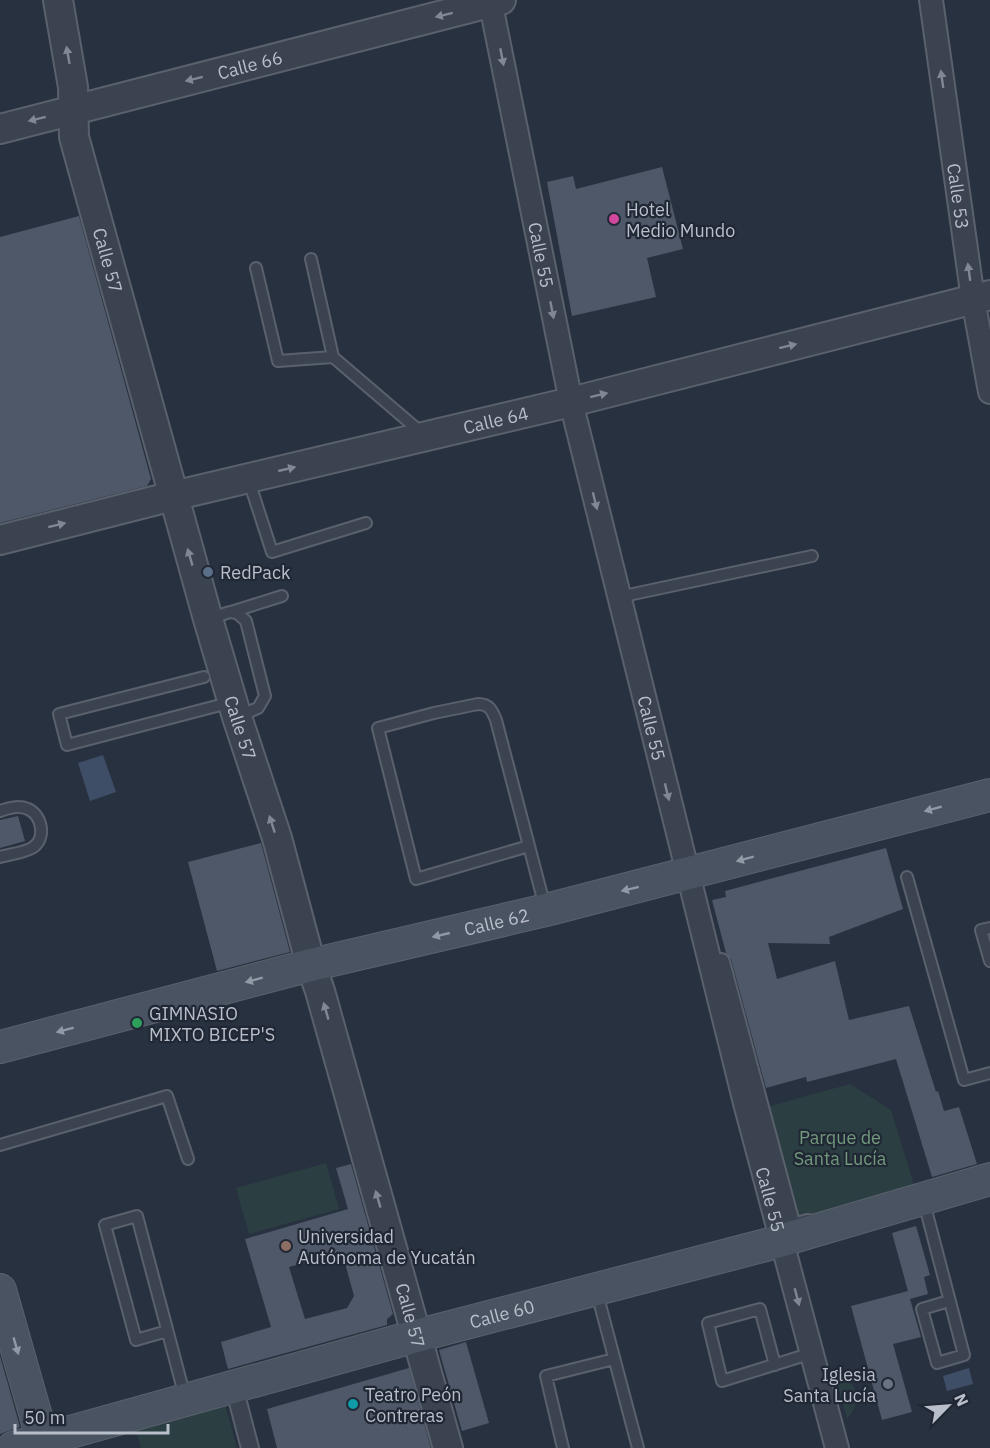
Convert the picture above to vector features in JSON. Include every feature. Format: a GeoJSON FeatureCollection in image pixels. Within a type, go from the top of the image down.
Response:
{"type":"FeatureCollection","features":[{"type":"Feature","properties":{"kind":"main road","name":"Calle 62"},"geometry":{"type":"LineString","coordinates":[[0,1047],[311,965],[546,910],[692,889],[990,795]]}},
{"type":"Feature","properties":{"kind":"main road","name":"Calle 60"},"geometry":{"type":"LineString","coordinates":[[40,1441],[185,1395],[235,1393],[416,1339],[784,1247],[990,1179]]}},
{"type":"Feature","properties":{"kind":"main road"},"geometry":{"type":"LineString","coordinates":[[0,1290],[40,1441]]}},
{"type":"Feature","properties":{"kind":"street","name":"Calle 57"},"geometry":{"type":"LineString","coordinates":[[58,0],[73,87],[74,137],[173,496],[219,616],[235,710],[277,838],[448,1448]]}},
{"type":"Feature","properties":{"kind":"street","name":"Calle 53"},"geometry":{"type":"LineString","coordinates":[[931,0],[981,297],[990,392]]}},
{"type":"Feature","properties":{"kind":"street","name":"Calle 66"},"geometry":{"type":"LineString","coordinates":[[0,129],[494,1]]}},
{"type":"Feature","properties":{"kind":"street","name":"Calle 55"},"geometry":{"type":"LineString","coordinates":[[494,1],[571,402],[692,889],[837,1448]]}},
{"type":"Feature","properties":{"kind":"street","name":"Calle 64"},"geometry":{"type":"LineString","coordinates":[[0,540],[173,496],[571,402],[981,297]]}},
{"type":"Feature","properties":{"kind":"street"},"geometry":{"type":"LineString","coordinates":[[692,889],[790,1223],[797,1226],[990,1167]]}},
{"type":"Feature","properties":{"kind":"street"},"geometry":{"type":"LineString","coordinates":[[185,1395],[416,1339],[429,1322],[766,1234],[770,1229],[692,889]]}},
{"type":"Feature","properties":{"kind":"street"},"geometry":{"type":"LineString","coordinates":[[784,1247],[990,1191]]}},
{"type":"Feature","properties":{"kind":"street"},"geometry":{"type":"LineString","coordinates":[[0,1442],[40,1441],[235,1393],[250,1448]]}},
{"type":"Feature","properties":{"kind":"lane"},"geometry":{"type":"LineString","coordinates":[[311,259],[333,357],[426,436]]}},
{"type":"Feature","properties":{"kind":"lane"},"geometry":{"type":"LineString","coordinates":[[256,268],[278,361],[333,357]]}},
{"type":"Feature","properties":{"kind":"lane"},"geometry":{"type":"LineString","coordinates":[[248,478],[272,552],[366,523]]}},
{"type":"Feature","properties":{"kind":"lane"},"geometry":{"type":"LineString","coordinates":[[619,597],[812,556]]}},
{"type":"Feature","properties":{"kind":"lane"},"geometry":{"type":"LineString","coordinates":[[219,616],[282,597]]}},
{"type":"Feature","properties":{"kind":"lane"},"geometry":{"type":"LineString","coordinates":[[204,677],[59,714],[67,745],[235,710]]}},
{"type":"Feature","properties":{"kind":"lane"},"geometry":{"type":"LineString","coordinates":[[529,846],[416,879],[378,728],[478,704],[484,704],[492,709],[529,846],[546,910]]}},
{"type":"Feature","properties":{"kind":"lane"},"geometry":{"type":"LineString","coordinates":[[0,811],[16,807],[29,810],[38,818],[42,831],[39,842],[32,848],[0,857]]}},
{"type":"Feature","properties":{"kind":"lane"},"geometry":{"type":"LineString","coordinates":[[907,877],[964,1080],[990,1073]]}},
{"type":"Feature","properties":{"kind":"lane"},"geometry":{"type":"LineString","coordinates":[[990,928],[981,930],[990,961]]}},
{"type":"Feature","properties":{"kind":"lane"},"geometry":{"type":"LineString","coordinates":[[0,1145],[167,1096],[188,1159]]}},
{"type":"Feature","properties":{"kind":"lane"},"geometry":{"type":"LineString","coordinates":[[926,1210],[964,1355],[937,1363],[922,1309],[949,1301]]}},
{"type":"Feature","properties":{"kind":"lane"},"geometry":{"type":"LineString","coordinates":[[167,1330],[136,1340],[105,1225],[137,1216],[185,1395]]}},
{"type":"Feature","properties":{"kind":"lane"},"geometry":{"type":"LineString","coordinates":[[597,1295],[638,1448]]}},
{"type":"Feature","properties":{"kind":"lane"},"geometry":{"type":"LineString","coordinates":[[775,1365],[760,1309],[708,1323],[722,1381],[775,1365],[812,1353]]}},
{"type":"Feature","properties":{"kind":"lane"},"geometry":{"type":"LineString","coordinates":[[563,1448],[546,1376],[614,1359]]}},
{"type":"Feature","properties":{"kind":"green space","name":"Parque de Santa Lucía"},"geometry":{"type":"Polygon","coordinates":[[[850,1084],[891,1110],[914,1185],[805,1218],[795,1213],[767,1107],[850,1084]]]}},
{"type":"Feature","properties":{"kind":"green space"},"geometry":{"type":"Polygon","coordinates":[[[326,1163],[339,1209],[249,1234],[236,1188],[326,1163]]]}},
{"type":"Feature","properties":{"kind":"green space"},"geometry":{"type":"Polygon","coordinates":[[[834,1372],[849,1380],[856,1391],[856,1405],[847,1419],[834,1372]]]}},
{"type":"Feature","properties":{"kind":"green space"},"geometry":{"type":"Polygon","coordinates":[[[224,1401],[237,1448],[141,1448],[135,1426],[224,1401]]]}},
{"type":"Feature","properties":{"kind":"water"},"geometry":{"type":"Polygon","coordinates":[[[103,755],[116,792],[90,801],[78,763],[103,755]]]}},
{"type":"Feature","properties":{"kind":"water"},"geometry":{"type":"Polygon","coordinates":[[[969,1368],[973,1384],[947,1391],[943,1376],[969,1368]]]}},
{"type":"Feature","properties":{"kind":"building","name":"Hotel Medio Mundo"},"geometry":{"type":"Polygon","coordinates":[[[662,167],[683,249],[647,258],[656,297],[572,316],[547,182],[573,176],[576,189],[662,167]]]}},
{"type":"Feature","properties":{"kind":"building"},"geometry":{"type":"Polygon","coordinates":[[[79,216],[151,479],[147,486],[0,523],[0,237],[79,216]]]}},
{"type":"Feature","properties":{"kind":"building"},"geometry":{"type":"Polygon","coordinates":[[[18,816],[25,841],[0,848],[0,820],[18,816]]]}},
{"type":"Feature","properties":{"kind":"building"},"geometry":{"type":"Polygon","coordinates":[[[261,843],[290,952],[217,971],[188,862],[261,843]]]}},
{"type":"Feature","properties":{"kind":"building"},"geometry":{"type":"Polygon","coordinates":[[[886,848],[903,909],[829,937],[830,944],[768,943],[777,979],[835,961],[849,1020],[909,1006],[944,1111],[959,1107],[977,1164],[932,1177],[896,1059],[807,1082],[806,1077],[766,1088],[731,959],[726,953],[712,900],[726,897],[725,891],[886,848]]]}},
{"type":"Feature","properties":{"kind":"building"},"geometry":{"type":"Polygon","coordinates":[[[351,1164],[393,1314],[387,1319],[387,1325],[228,1369],[221,1342],[271,1327],[245,1239],[348,1209],[336,1168],[351,1164]],[[342,1252],[289,1267],[305,1319],[347,1308],[354,1296],[342,1252]]]}},
{"type":"Feature","properties":{"kind":"building"},"geometry":{"type":"Polygon","coordinates":[[[916,1226],[930,1275],[924,1277],[928,1294],[910,1299],[921,1337],[893,1344],[912,1412],[882,1420],[851,1306],[908,1291],[892,1233],[916,1226]]]}},
{"type":"Feature","properties":{"kind":"building"},"geometry":{"type":"Polygon","coordinates":[[[466,1342],[489,1423],[462,1431],[439,1350],[466,1342]]]}},
{"type":"Feature","properties":{"kind":"building"},"geometry":{"type":"Polygon","coordinates":[[[0,1356],[20,1427],[0,1434],[0,1356]]]}},
{"type":"Feature","properties":{"kind":"building","name":"Teatro Peón Contreras"},"geometry":{"type":"Polygon","coordinates":[[[409,1368],[431,1448],[277,1448],[267,1409],[409,1368]]]}},
{"type":"Feature","properties":{"kind":"place","name":"Hotel Medio Mundo"},"geometry":{"type":"Point","coordinates":[614,219]}},
{"type":"Feature","properties":{"kind":"place","name":"RedPack"},"geometry":{"type":"Point","coordinates":[208,572]}},
{"type":"Feature","properties":{"kind":"place","name":"GIMNASIO MIXTO BICEP'S"},"geometry":{"type":"Point","coordinates":[137,1023]}},
{"type":"Feature","properties":{"kind":"place","name":"Universidad Autónoma de Yucatán"},"geometry":{"type":"Point","coordinates":[286,1246]}},
{"type":"Feature","properties":{"kind":"place","name":"Iglesia Santa Lucía"},"geometry":{"type":"Point","coordinates":[888,1384]}},
{"type":"Feature","properties":{"kind":"place","name":"Teatro Peón Contreras"},"geometry":{"type":"Point","coordinates":[353,1404]}}]}
